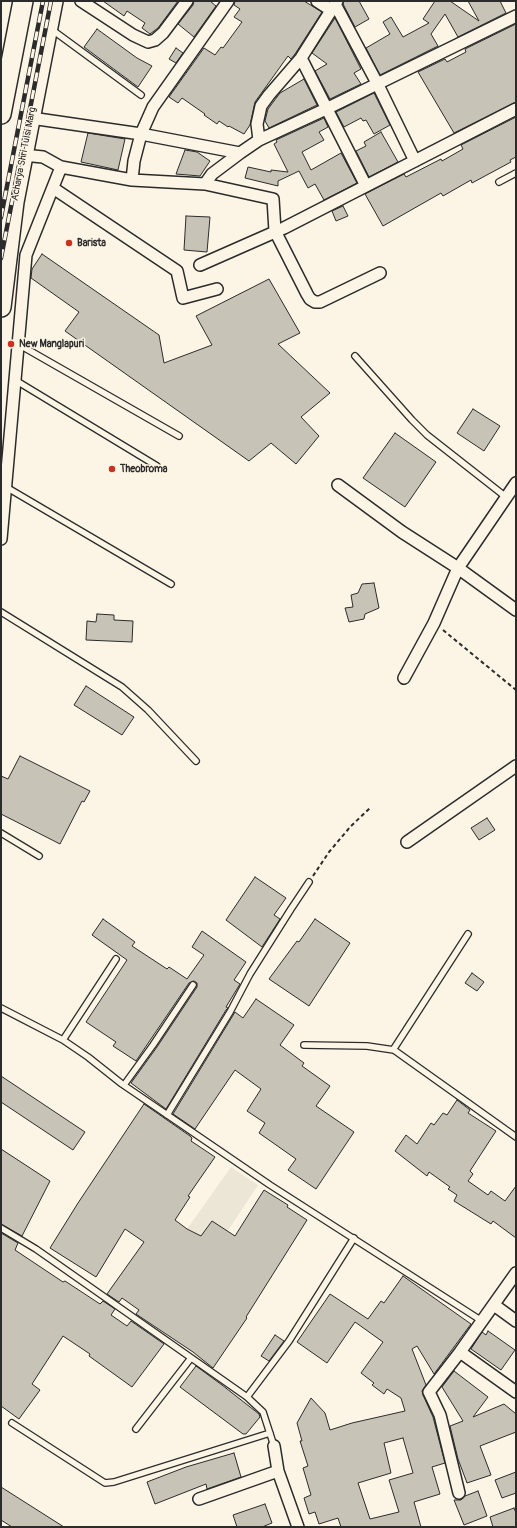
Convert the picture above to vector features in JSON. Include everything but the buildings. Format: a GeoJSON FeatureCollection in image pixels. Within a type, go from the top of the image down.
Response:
{"type":"FeatureCollection","features":[{"type":"Feature","properties":{"kind":"highway"},"geometry":{"type":"LineString","coordinates":[[1,114],[23,1]]}},
{"type":"Feature","properties":{"kind":"highway","name":"Acharya Shri Tulsi Marg"},"geometry":{"type":"LineString","coordinates":[[1,307],[8,202],[23,155],[52,1]]}},
{"type":"Feature","properties":{"kind":"street"},"geometry":{"type":"LineString","coordinates":[[1,84],[18,1]]}},
{"type":"Feature","properties":{"kind":"street"},"geometry":{"type":"LineString","coordinates":[[81,1],[133,35],[148,42],[155,40],[163,33],[187,1]]}},
{"type":"Feature","properties":{"kind":"street"},"geometry":{"type":"LineString","coordinates":[[132,180],[134,161],[141,134],[153,107],[228,1]]}},
{"type":"Feature","properties":{"kind":"street"},"geometry":{"type":"LineString","coordinates":[[317,1],[334,5],[377,84],[415,160]]}},
{"type":"Feature","properties":{"kind":"street"},"geometry":{"type":"LineString","coordinates":[[259,140],[258,124],[261,106],[301,58],[334,5]]}},
{"type":"Feature","properties":{"kind":"street"},"geometry":{"type":"LineString","coordinates":[[205,184],[212,174],[240,152],[259,140],[516,16]]}},
{"type":"Feature","properties":{"kind":"street"},"geometry":{"type":"LineString","coordinates":[[301,58],[366,186]]}},
{"type":"Feature","properties":{"kind":"street"},"geometry":{"type":"LineString","coordinates":[[200,265],[243,247],[516,109]]}},
{"type":"Feature","properties":{"kind":"street"},"geometry":{"type":"LineString","coordinates":[[30,118],[141,134],[240,152]]}},
{"type":"Feature","properties":{"kind":"street"},"geometry":{"type":"LineString","coordinates":[[23,155],[43,157],[61,167],[132,180],[205,184],[273,199],[275,231],[307,294],[315,302],[320,302],[380,273]]}},
{"type":"Feature","properties":{"kind":"street"},"geometry":{"type":"LineString","coordinates":[[1,539],[26,255],[61,167]]}},
{"type":"Feature","properties":{"kind":"street"},"geometry":{"type":"LineString","coordinates":[[53,188],[177,271],[183,298],[217,289]]}},
{"type":"Feature","properties":{"kind":"street"},"geometry":{"type":"LineString","coordinates":[[404,678],[434,623],[458,568],[516,483]]}},
{"type":"Feature","properties":{"kind":"street"},"geometry":{"type":"LineString","coordinates":[[338,485],[402,532],[458,568],[516,610]]}},
{"type":"Feature","properties":{"kind":"street"},"geometry":{"type":"LineString","coordinates":[[407,842],[516,766]]}},
{"type":"Feature","properties":{"kind":"street"},"geometry":{"type":"LineString","coordinates":[[459,1492],[440,1414],[429,1392],[460,1352],[516,1273]]}},
{"type":"Feature","properties":{"kind":"street"},"geometry":{"type":"LineString","coordinates":[[494,1305],[516,1321]]}},
{"type":"Feature","properties":{"kind":"street"},"geometry":{"type":"LineString","coordinates":[[460,1352],[516,1392]]}},
{"type":"Feature","properties":{"kind":"street"},"geometry":{"type":"LineString","coordinates":[[274,1446],[278,1471],[298,1527]]}},
{"type":"Feature","properties":{"kind":"street"},"geometry":{"type":"LineString","coordinates":[[199,1499],[278,1471]]}},
{"type":"Feature","properties":{"kind":"lane"},"geometry":{"type":"LineString","coordinates":[[48,26],[141,95]]}},
{"type":"Feature","properties":{"kind":"lane"},"geometry":{"type":"LineString","coordinates":[[499,182],[516,173]]}},
{"type":"Feature","properties":{"kind":"lane"},"geometry":{"type":"LineString","coordinates":[[18,344],[179,436]]}},
{"type":"Feature","properties":{"kind":"lane"},"geometry":{"type":"LineString","coordinates":[[354,356],[427,435],[506,497]]}},
{"type":"Feature","properties":{"kind":"lane"},"geometry":{"type":"LineString","coordinates":[[15,380],[157,466]]}},
{"type":"Feature","properties":{"kind":"lane"},"geometry":{"type":"LineString","coordinates":[[6,487],[171,584]]}},
{"type":"Feature","properties":{"kind":"lane"},"geometry":{"type":"LineString","coordinates":[[1,612],[122,687],[148,710],[196,761]]}},
{"type":"Feature","properties":{"kind":"lane"},"geometry":{"type":"LineString","coordinates":[[1,833],[40,856]]}},
{"type":"Feature","properties":{"kind":"lane"},"geometry":{"type":"LineString","coordinates":[[168,1115],[230,1012],[250,974],[309,882]]}},
{"type":"Feature","properties":{"kind":"lane"},"geometry":{"type":"LineString","coordinates":[[393,1050],[468,934]]}},
{"type":"Feature","properties":{"kind":"lane"},"geometry":{"type":"LineString","coordinates":[[63,1040],[116,959]]}},
{"type":"Feature","properties":{"kind":"lane"},"geometry":{"type":"LineString","coordinates":[[124,1085],[193,985]]}},
{"type":"Feature","properties":{"kind":"lane"},"geometry":{"type":"LineString","coordinates":[[1,1008],[63,1040],[124,1085],[293,1200],[482,1321]]}},
{"type":"Feature","properties":{"kind":"lane"},"geometry":{"type":"LineString","coordinates":[[304,1045],[366,1046],[393,1050],[516,1137]]}},
{"type":"Feature","properties":{"kind":"lane"},"geometry":{"type":"LineString","coordinates":[[1,1228],[36,1249],[247,1397],[262,1412],[274,1446]]}},
{"type":"Feature","properties":{"kind":"lane"},"geometry":{"type":"LineString","coordinates":[[247,1397],[289,1341],[354,1238]]}},
{"type":"Feature","properties":{"kind":"lane"},"geometry":{"type":"LineString","coordinates":[[136,1429],[191,1358]]}},
{"type":"Feature","properties":{"kind":"lane"},"geometry":{"type":"LineString","coordinates":[[12,1423],[105,1483],[114,1482],[270,1434]]}},
{"type":"Feature","properties":{"kind":"path"},"geometry":{"type":"LineString","coordinates":[[434,623],[516,690]]}},
{"type":"Feature","properties":{"kind":"path"},"geometry":{"type":"LineString","coordinates":[[309,882],[329,852],[370,808]]}},
{"type":"Feature","properties":{"kind":"shaded area"},"geometry":{"type":"Polygon","coordinates":[[[231,1167],[258,1185],[216,1249],[187,1229],[231,1167]]]}},
{"type":"Feature","properties":{"kind":"railway"},"geometry":{"type":"LineString","coordinates":[[1,217],[43,1]]}},
{"type":"Feature","properties":{"kind":"railway"},"geometry":{"type":"LineString","coordinates":[[1,258],[51,1]]}},
{"type":"Feature","properties":{"kind":"place","name":"Barista"},"geometry":{"type":"Point","coordinates":[69,243]}},
{"type":"Feature","properties":{"kind":"place","name":"New Manglapuri"},"geometry":{"type":"Point","coordinates":[11,344]}},
{"type":"Feature","properties":{"kind":"place","name":"Theobroma"},"geometry":{"type":"Point","coordinates":[112,469]}}]}
